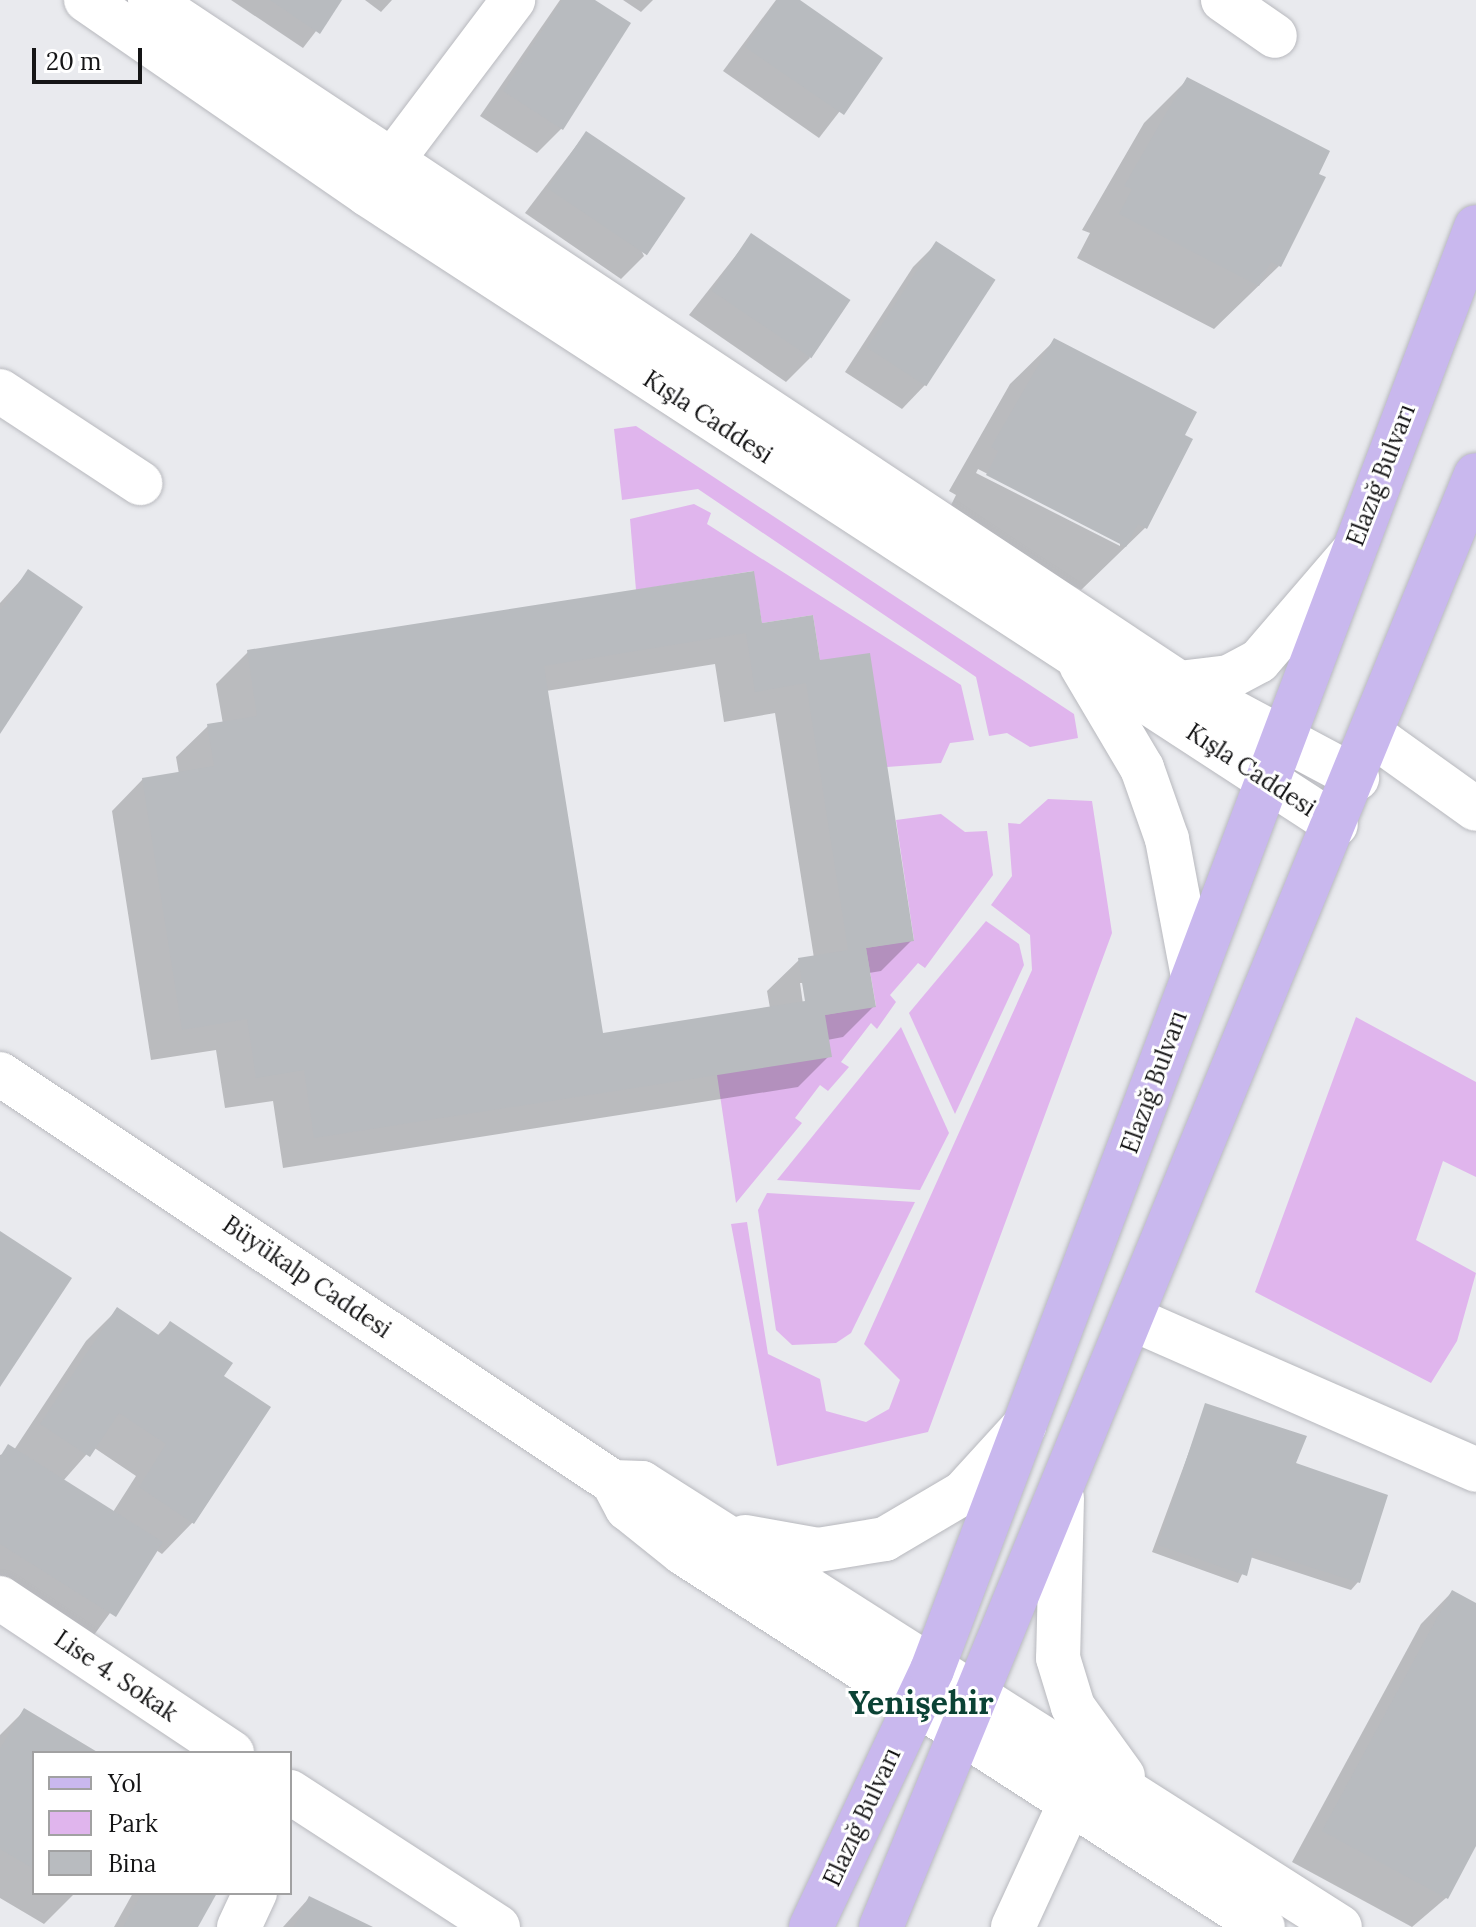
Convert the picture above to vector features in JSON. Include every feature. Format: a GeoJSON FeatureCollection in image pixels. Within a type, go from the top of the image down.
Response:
{"type":"FeatureCollection","features":[{"type":"Feature","properties":{"kind":"main road","name":"Elazığ Bulvarı"},"geometry":{"type":"LineString","coordinates":[[811,1927],[924,1686],[1026,1424],[1281,735],[1476,227]]}},
{"type":"Feature","properties":{"kind":"main road"},"geometry":{"type":"LineString","coordinates":[[881,1927],[972,1718],[1357,778],[1476,475]]}},
{"type":"Feature","properties":{"kind":"street","name":"Kışla Caddesi"},"geometry":{"type":"LineString","coordinates":[[86,0],[378,178],[1075,656],[1336,825]]}},
{"type":"Feature","properties":{"kind":"street"},"geometry":{"type":"LineString","coordinates":[[150,0],[378,178],[1179,683],[1357,778]]}},
{"type":"Feature","properties":{"kind":"street"},"geometry":{"type":"LineString","coordinates":[[378,178],[513,0]]}},
{"type":"Feature","properties":{"kind":"street"},"geometry":{"type":"LineString","coordinates":[[1223,0],[1275,36]]}},
{"type":"Feature","properties":{"kind":"street"},"geometry":{"type":"LineString","coordinates":[[0,391],[140,483]]}},
{"type":"Feature","properties":{"kind":"street"},"geometry":{"type":"LineString","coordinates":[[1179,683],[1229,677],[1259,661],[1352,552]]}},
{"type":"Feature","properties":{"kind":"street"},"geometry":{"type":"LineString","coordinates":[[1075,656],[1142,768],[1167,839],[1193,977]]}},
{"type":"Feature","properties":{"kind":"street"},"geometry":{"type":"LineString","coordinates":[[1374,736],[1476,809]]}},
{"type":"Feature","properties":{"kind":"street","name":"Büyükalp Caddesi"},"geometry":{"type":"LineString","coordinates":[[0,1074],[613,1482],[627,1508],[683,1553],[924,1686]]}},
{"type":"Feature","properties":{"kind":"street"},"geometry":{"type":"LineString","coordinates":[[1135,1320],[1476,1470]]}},
{"type":"Feature","properties":{"kind":"street"},"geometry":{"type":"LineString","coordinates":[[715,1528],[818,1550],[885,1539],[963,1493],[1026,1424]]}},
{"type":"Feature","properties":{"kind":"street","name":"Büyükalp Caddesi"},"geometry":{"type":"LineString","coordinates":[[613,1482],[642,1483],[715,1528],[924,1686],[972,1718]]}},
{"type":"Feature","properties":{"kind":"street"},"geometry":{"type":"LineString","coordinates":[[1062,1498],[1057,1620],[1065,1685],[1086,1731],[1154,1810]]}},
{"type":"Feature","properties":{"kind":"street","name":"Lise 4. Sokak"},"geometry":{"type":"LineString","coordinates":[[0,1598],[229,1751]]}},
{"type":"Feature","properties":{"kind":"street"},"geometry":{"type":"LineString","coordinates":[[972,1718],[1071,1801],[1263,1927]]}},
{"type":"Feature","properties":{"kind":"street"},"geometry":{"type":"LineString","coordinates":[[972,1718],[1154,1810],[1340,1927]]}},
{"type":"Feature","properties":{"kind":"street"},"geometry":{"type":"LineString","coordinates":[[1013,1927],[1071,1801]]}},
{"type":"Feature","properties":{"kind":"street"},"geometry":{"type":"LineString","coordinates":[[293,1802],[498,1927]]}},
{"type":"Feature","properties":{"kind":"street"},"geometry":{"type":"LineString","coordinates":[[239,1927],[254,1895]]}},
{"type":"Feature","properties":{"kind":"green space"},"geometry":{"type":"Polygon","coordinates":[[[636,426],[1074,714],[1078,738],[1030,747],[1007,733],[989,736],[976,677],[698,489],[622,500],[614,429],[636,426]]]}},
{"type":"Feature","properties":{"kind":"green space"},"geometry":{"type":"Polygon","coordinates":[[[694,504],[711,513],[707,524],[961,685],[974,740],[950,743],[941,763],[887,767],[820,660],[813,615],[762,623],[753,571],[636,590],[630,519],[694,504]]]}},
{"type":"Feature","properties":{"kind":"green space"},"geometry":{"type":"Polygon","coordinates":[[[1048,799],[1092,801],[1112,933],[928,1432],[777,1466],[731,1224],[747,1222],[768,1354],[820,1379],[826,1411],[866,1422],[889,1409],[900,1380],[864,1344],[1032,970],[1030,935],[991,905],[1012,876],[1008,823],[1020,824],[1048,799]]]}},
{"type":"Feature","properties":{"kind":"green space"},"geometry":{"type":"Polygon","coordinates":[[[941,814],[965,832],[987,831],[993,875],[925,968],[918,963],[890,995],[896,1002],[877,1029],[871,1023],[841,1062],[849,1067],[828,1091],[820,1085],[795,1118],[802,1123],[736,1203],[717,1075],[825,1015],[876,1006],[866,948],[914,940],[896,820],[941,814]]]}},
{"type":"Feature","properties":{"kind":"green space"},"geometry":{"type":"Polygon","coordinates":[[[986,921],[1019,944],[1024,965],[955,1114],[909,1013],[986,921]]]}},
{"type":"Feature","properties":{"kind":"green space"},"geometry":{"type":"Polygon","coordinates":[[[1356,1017],[1476,1082],[1476,1177],[1443,1161],[1416,1240],[1476,1273],[1457,1341],[1431,1383],[1255,1292],[1356,1017]]]}},
{"type":"Feature","properties":{"kind":"green space"},"geometry":{"type":"Polygon","coordinates":[[[901,1027],[949,1133],[920,1190],[777,1180],[901,1027]]]}},
{"type":"Feature","properties":{"kind":"green space"},"geometry":{"type":"Polygon","coordinates":[[[767,1193],[915,1202],[851,1333],[836,1343],[792,1345],[776,1330],[758,1210],[767,1193]]]}},
{"type":"Feature","properties":{"kind":"building"},"geometry":{"type":"Polygon","coordinates":[[[270,0],[342,0],[320,34],[270,0]]]}},
{"type":"Feature","properties":{"kind":"building"},"geometry":{"type":"Polygon","coordinates":[[[562,0],[595,0],[631,23],[563,130],[503,91],[562,0]]]}},
{"type":"Feature","properties":{"kind":"building"},"geometry":{"type":"Polygon","coordinates":[[[777,0],[800,0],[883,58],[844,115],[745,47],[777,0]]]}},
{"type":"Feature","properties":{"kind":"building"},"geometry":{"type":"Polygon","coordinates":[[[1187,77],[1330,151],[1319,174],[1326,177],[1281,267],[1271,262],[1259,286],[1119,214],[1132,189],[1124,186],[1187,77]]]}},
{"type":"Feature","properties":{"kind":"building"},"geometry":{"type":"Polygon","coordinates":[[[586,131],[685,198],[647,255],[547,188],[586,131]]]}},
{"type":"Feature","properties":{"kind":"building"},"geometry":{"type":"Polygon","coordinates":[[[751,233],[850,300],[811,358],[712,291],[751,233]]]}},
{"type":"Feature","properties":{"kind":"building"},"geometry":{"type":"Polygon","coordinates":[[[936,241],[996,280],[926,386],[867,348],[936,241]]]}},
{"type":"Feature","properties":{"kind":"building"},"geometry":{"type":"Polygon","coordinates":[[[1054,338],[1197,412],[1185,435],[1193,439],[1147,529],[1138,524],[1126,547],[986,475],[998,451],[991,447],[1054,338]]]}},
{"type":"Feature","properties":{"kind":"building"},"geometry":{"type":"Polygon","coordinates":[[[28,569],[83,607],[0,734],[0,611],[28,569]]]}},
{"type":"Feature","properties":{"kind":"building"},"geometry":{"type":"Polygon","coordinates":[[[754,571],[762,623],[813,615],[820,660],[870,653],[914,941],[866,948],[876,1007],[825,1015],[832,1057],[314,1138],[304,1070],[256,1078],[247,1019],[182,1030],[142,778],[214,766],[207,724],[257,716],[247,650],[754,571]],[[746,633],[544,666],[603,1033],[805,1001],[798,958],[848,950],[806,683],[755,692],[746,633]]]}},
{"type":"Feature","properties":{"kind":"building"},"geometry":{"type":"Polygon","coordinates":[[[0,1231],[72,1278],[0,1387],[0,1231]]]}},
{"type":"Feature","properties":{"kind":"building"},"geometry":{"type":"Polygon","coordinates":[[[117,1307],[160,1336],[170,1321],[233,1363],[224,1376],[271,1407],[194,1524],[139,1487],[166,1444],[119,1413],[90,1457],[40,1424],[117,1307]]]}},
{"type":"Feature","properties":{"kind":"building"},"geometry":{"type":"Polygon","coordinates":[[[1205,1403],[1307,1436],[1296,1463],[1388,1495],[1360,1583],[1254,1549],[1247,1576],[1158,1545],[1205,1403]]]}},
{"type":"Feature","properties":{"kind":"building"},"geometry":{"type":"Polygon","coordinates":[[[8,1444],[163,1542],[116,1617],[0,1544],[0,1457],[8,1444]]]}},
{"type":"Feature","properties":{"kind":"building"},"geometry":{"type":"Polygon","coordinates":[[[1452,1590],[1476,1603],[1476,1846],[1448,1899],[1322,1831],[1452,1590]]]}},
{"type":"Feature","properties":{"kind":"building"},"geometry":{"type":"Polygon","coordinates":[[[24,1708],[96,1751],[32,1751],[32,1868],[0,1849],[0,1749],[24,1708]]]}},
{"type":"Feature","properties":{"kind":"building"},"geometry":{"type":"Polygon","coordinates":[[[141,1895],[216,1895],[198,1927],[123,1927],[141,1895]]]}},
{"type":"Feature","properties":{"kind":"building"},"geometry":{"type":"Polygon","coordinates":[[[309,1896],[373,1927],[294,1927],[309,1896]]]}},
{"type":"Feature","properties":{"kind":"district","name":"Yenişehir"},"geometry":{"type":"Point","coordinates":[921,1703]}}]}
